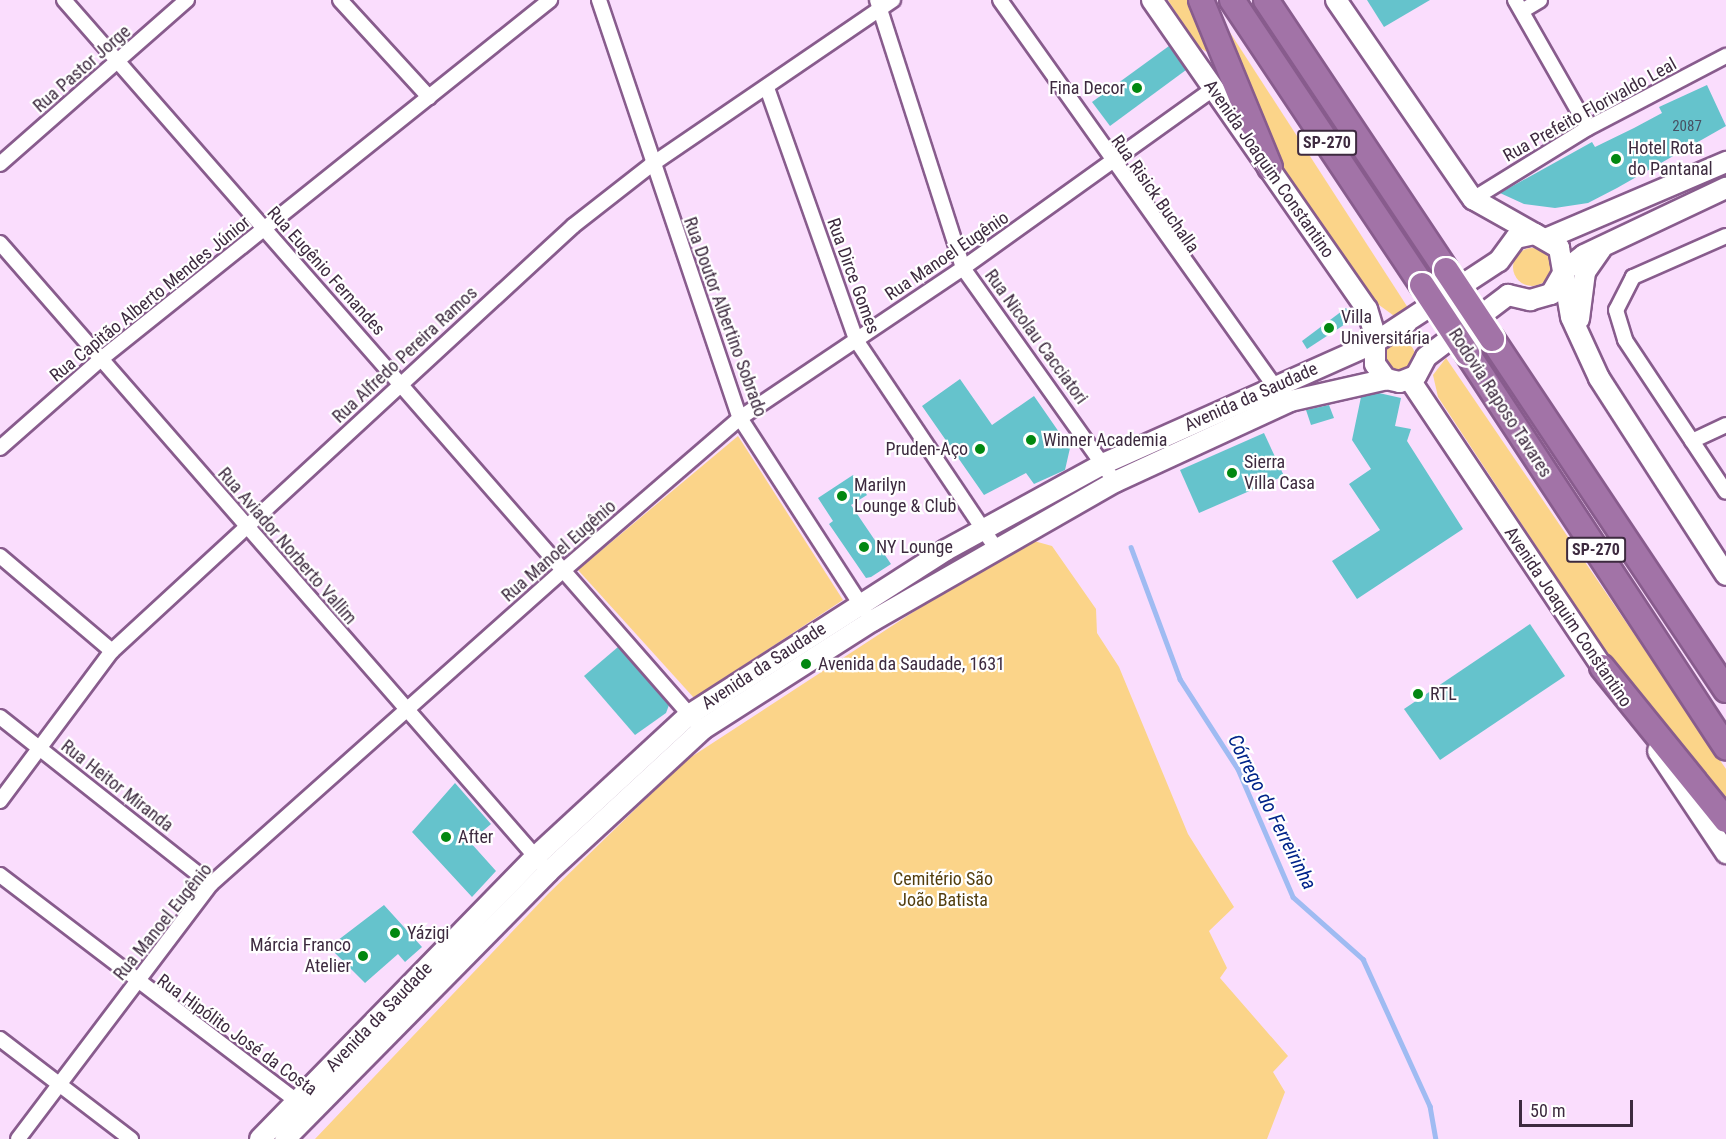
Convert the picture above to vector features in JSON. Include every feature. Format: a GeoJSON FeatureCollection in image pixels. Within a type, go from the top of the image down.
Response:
{"type":"FeatureCollection","features":[{"type":"Feature","properties":{"kind":"highway"},"geometry":{"type":"LineString","coordinates":[[1201,0],[1270,167]]}},
{"type":"Feature","properties":{"kind":"highway","name":"Rodovia Raposo Tavares"},"geometry":{"type":"LineString","coordinates":[[1232,0],[1726,748]]}},
{"type":"Feature","properties":{"kind":"highway","name":"Rodovia Raposo Tavares"},"geometry":{"type":"LineString","coordinates":[[1266,0],[1726,690]]}},
{"type":"Feature","properties":{"kind":"highway"},"geometry":{"type":"LineString","coordinates":[[1698,648],[1726,676]]}},
{"type":"Feature","properties":{"kind":"highway"},"geometry":{"type":"LineString","coordinates":[[1602,667],[1726,820]]}},
{"type":"Feature","properties":{"kind":"street","name":"Rua Eugênio Fernandes"},"geometry":{"type":"LineString","coordinates":[[64,0],[565,569],[688,715],[703,729]]}},
{"type":"Feature","properties":{"kind":"street","name":"Rua Pastor Jorge"},"geometry":{"type":"LineString","coordinates":[[0,164],[187,0]]}},
{"type":"Feature","properties":{"kind":"street"},"geometry":{"type":"LineString","coordinates":[[340,0],[429,96]]}},
{"type":"Feature","properties":{"kind":"street","name":"Rua Capitão Alberto Mendes Júnior"},"geometry":{"type":"LineString","coordinates":[[0,448],[101,359],[550,0]]}},
{"type":"Feature","properties":{"kind":"street","name":"Rua Doutor Albertino Sobrado"},"geometry":{"type":"LineString","coordinates":[[599,0],[651,165],[740,418],[872,621]]}},
{"type":"Feature","properties":{"kind":"street","name":"Rua Alfredo Pereira Ramos"},"geometry":{"type":"LineString","coordinates":[[0,801],[112,651],[401,382],[605,199],[651,165],[767,88],[878,5],[893,0]]}},
{"type":"Feature","properties":{"kind":"street","name":"Rua Risick Buchalla"},"geometry":{"type":"LineString","coordinates":[[1000,0],[1112,164],[1271,387],[1290,401]]}},
{"type":"Feature","properties":{"kind":"street","name":"Avenida Joaquim Constantino"},"geometry":{"type":"LineString","coordinates":[[1152,0],[1270,167],[1366,309],[1374,343],[1375,364],[1388,379]]}},
{"type":"Feature","properties":{"kind":"street"},"geometry":{"type":"LineString","coordinates":[[1336,0],[1473,199],[1541,236],[1563,254],[1579,337],[1615,407],[1726,575]]}},
{"type":"Feature","properties":{"kind":"street"},"geometry":{"type":"LineString","coordinates":[[1540,0],[1518,5],[1588,128]]}},
{"type":"Feature","properties":{"kind":"street","name":"Rua Nicolau Cacciatori"},"geometry":{"type":"LineString","coordinates":[[878,5],[963,268],[1105,463],[1115,482]]}},
{"type":"Feature","properties":{"kind":"street","name":"Rua Prefeito Florivaldo Leal"},"geometry":{"type":"LineString","coordinates":[[1473,199],[1588,128],[1726,56]]}},
{"type":"Feature","properties":{"kind":"street","name":"Rua Dirce Gomes"},"geometry":{"type":"LineString","coordinates":[[767,88],[856,340],[997,550]]}},
{"type":"Feature","properties":{"kind":"street","name":"Rua Manoel Eugênio"},"geometry":{"type":"LineString","coordinates":[[18,1139],[212,884],[565,569],[740,418],[963,268],[1112,164],[1213,89]]}},
{"type":"Feature","properties":{"kind":"street","name":"Avenida da Saudade"},"geometry":{"type":"LineString","coordinates":[[260,1139],[304,1107],[688,715],[861,604],[983,530],[1105,463],[1199,419],[1374,343],[1395,331],[1499,261],[1516,238],[1541,236],[1726,162]]}},
{"type":"Feature","properties":{"kind":"street"},"geometry":{"type":"LineString","coordinates":[[1410,380],[1426,357],[1508,295],[1530,300],[1551,294],[1565,270],[1605,243],[1726,188]]}},
{"type":"Feature","properties":{"kind":"street"},"geometry":{"type":"LineString","coordinates":[[1726,236],[1633,277],[1619,297],[1616,310],[1625,340],[1726,492]]}},
{"type":"Feature","properties":{"kind":"street","name":"Rua Aviador Norberto Vallim"},"geometry":{"type":"LineString","coordinates":[[0,243],[541,864]]}},
{"type":"Feature","properties":{"kind":"street"},"geometry":{"type":"LineString","coordinates":[[1579,337],[1585,272],[1605,243]]}},
{"type":"Feature","properties":{"kind":"street","name":"Avenida da Saudade"},"geometry":{"type":"LineString","coordinates":[[541,864],[703,729],[872,621],[1115,482],[1290,401],[1388,379],[1410,380]]}},
{"type":"Feature","properties":{"kind":"street","name":"Avenida Joaquim Constantino"},"geometry":{"type":"LineString","coordinates":[[1410,380],[1726,853]]}},
{"type":"Feature","properties":{"kind":"street"},"geometry":{"type":"LineString","coordinates":[[1199,419],[1214,438]]}},
{"type":"Feature","properties":{"kind":"street"},"geometry":{"type":"LineString","coordinates":[[1692,441],[1726,424]]}},
{"type":"Feature","properties":{"kind":"street"},"geometry":{"type":"LineString","coordinates":[[0,556],[112,651]]}},
{"type":"Feature","properties":{"kind":"street","name":"Rua Heitor Miranda"},"geometry":{"type":"LineString","coordinates":[[0,717],[212,884]]}},
{"type":"Feature","properties":{"kind":"street","name":"Rua Hipólito José da Costa"},"geometry":{"type":"LineString","coordinates":[[0,875],[136,983],[304,1107]]}},
{"type":"Feature","properties":{"kind":"street"},"geometry":{"type":"LineString","coordinates":[[0,1039],[131,1139]]}},
{"type":"Feature","properties":{"kind":"street","name":"Avenida da Saudade"},"geometry":{"type":"LineString","coordinates":[[285,1139],[304,1107]]}},
{"type":"Feature","properties":{"kind":"green space"},"geometry":{"type":"Polygon","coordinates":[[[1168,0],[1191,0],[1217,58],[1197,46],[1168,0]]]}},
{"type":"Feature","properties":{"kind":"green space"},"geometry":{"type":"Polygon","coordinates":[[[1209,0],[1412,314],[1401,321],[1375,302],[1278,162],[1209,0]]]}},
{"type":"Feature","properties":{"kind":"green space"},"geometry":{"type":"Polygon","coordinates":[[[1532,248],[1545,254],[1551,267],[1545,280],[1532,286],[1519,280],[1513,267],[1519,254],[1532,248]]]}},
{"type":"Feature","properties":{"kind":"green space"},"geometry":{"type":"Polygon","coordinates":[[[1400,341],[1411,345],[1415,356],[1411,367],[1400,371],[1389,367],[1385,356],[1389,345],[1400,341]]]}},
{"type":"Feature","properties":{"kind":"green space"},"geometry":{"type":"Polygon","coordinates":[[[1446,358],[1726,769],[1726,802],[1620,673],[1438,397],[1433,375],[1446,358]]]}},
{"type":"Feature","properties":{"kind":"green space"},"geometry":{"type":"Polygon","coordinates":[[[738,436],[843,600],[694,698],[578,570],[738,436]]]}},
{"type":"Feature","properties":{"kind":"green space","name":"Cemitério São João Batista"},"geometry":{"type":"Polygon","coordinates":[[[1034,541],[1052,546],[1096,609],[1097,633],[1119,667],[1188,834],[1234,907],[1209,931],[1227,968],[1220,978],[1288,1056],[1273,1072],[1285,1092],[1267,1139],[315,1139],[548,894],[685,761],[1016,545],[1034,541]]]}},
{"type":"Feature","properties":{"kind":"building"},"geometry":{"type":"Polygon","coordinates":[[[1367,0],[1430,0],[1384,27],[1367,0]]]}},
{"type":"Feature","properties":{"kind":"building","name":"Fina Decor"},"geometry":{"type":"Polygon","coordinates":[[[1169,46],[1186,70],[1110,126],[1092,102],[1169,46]]]}},
{"type":"Feature","properties":{"kind":"building"},"geometry":{"type":"Polygon","coordinates":[[[1707,85],[1726,126],[1617,188],[1588,203],[1555,208],[1524,204],[1500,193],[1592,142],[1595,147],[1634,128],[1662,113],[1659,107],[1707,85]]]}},
{"type":"Feature","properties":{"kind":"building","name":"Villa Universitária"},"geometry":{"type":"Polygon","coordinates":[[[1346,308],[1353,319],[1307,349],[1302,341],[1346,308]]]}},
{"type":"Feature","properties":{"kind":"building"},"geometry":{"type":"Polygon","coordinates":[[[960,379],[992,425],[1034,396],[1070,448],[1065,470],[1034,484],[1026,473],[984,495],[922,406],[960,379]]]}},
{"type":"Feature","properties":{"kind":"building"},"geometry":{"type":"Polygon","coordinates":[[[1379,393],[1401,398],[1395,426],[1411,429],[1407,441],[1463,529],[1357,599],[1332,561],[1380,530],[1349,484],[1371,469],[1352,440],[1361,397],[1379,393]]]}},
{"type":"Feature","properties":{"kind":"building"},"geometry":{"type":"Polygon","coordinates":[[[1329,405],[1334,418],[1311,425],[1306,410],[1329,405]]]}},
{"type":"Feature","properties":{"kind":"building","name":"Sierra Villa Casa"},"geometry":{"type":"Polygon","coordinates":[[[1264,433],[1284,476],[1199,513],[1180,470],[1264,433]]]}},
{"type":"Feature","properties":{"kind":"building","name":"NY Lounge"},"geometry":{"type":"Polygon","coordinates":[[[853,475],[867,495],[851,505],[891,564],[866,578],[829,524],[833,521],[818,498],[853,475]]]}},
{"type":"Feature","properties":{"kind":"building"},"geometry":{"type":"Polygon","coordinates":[[[1530,624],[1565,676],[1440,760],[1404,709],[1530,624]]]}},
{"type":"Feature","properties":{"kind":"building"},"geometry":{"type":"Polygon","coordinates":[[[618,647],[669,705],[666,713],[635,735],[584,676],[618,647]]]}},
{"type":"Feature","properties":{"kind":"building","name":"After"},"geometry":{"type":"Polygon","coordinates":[[[455,783],[491,824],[470,842],[496,871],[472,897],[412,832],[455,783]]]}},
{"type":"Feature","properties":{"kind":"building"},"geometry":{"type":"Polygon","coordinates":[[[384,905],[422,947],[405,962],[398,954],[365,983],[329,947],[384,905]]]}},
{"type":"Feature","properties":{"kind":"waterway","name":"Córrego do Ferreirinha"},"geometry":{"type":"LineString","coordinates":[[1131,547],[1180,679],[1238,769],[1293,897],[1363,959],[1430,1106],[1436,1139]]}},
{"type":"Feature","properties":{"kind":"place","name":"Fina Decor"},"geometry":{"type":"Point","coordinates":[1137,88]}},
{"type":"Feature","properties":{"kind":"place","name":"Hotel Rota do Pantanal"},"geometry":{"type":"Point","coordinates":[1616,159]}},
{"type":"Feature","properties":{"kind":"place","name":"Villa Universitária"},"geometry":{"type":"Point","coordinates":[1329,328]}},
{"type":"Feature","properties":{"kind":"place","name":"Winner Academia"},"geometry":{"type":"Point","coordinates":[1031,440]}},
{"type":"Feature","properties":{"kind":"place","name":"Pruden-Aço"},"geometry":{"type":"Point","coordinates":[980,449]}},
{"type":"Feature","properties":{"kind":"place","name":"Sierra Villa Casa"},"geometry":{"type":"Point","coordinates":[1232,473]}},
{"type":"Feature","properties":{"kind":"place","name":"Marilyn Lounge & Club"},"geometry":{"type":"Point","coordinates":[842,496]}},
{"type":"Feature","properties":{"kind":"place","name":"NY Lounge"},"geometry":{"type":"Point","coordinates":[864,547]}},
{"type":"Feature","properties":{"kind":"place","name":"Avenida da Saudade, 1631"},"geometry":{"type":"Point","coordinates":[806,664]}},
{"type":"Feature","properties":{"kind":"place","name":"RTL"},"geometry":{"type":"Point","coordinates":[1418,694]}},
{"type":"Feature","properties":{"kind":"place","name":"After"},"geometry":{"type":"Point","coordinates":[446,837]}},
{"type":"Feature","properties":{"kind":"place","name":"Yázigi"},"geometry":{"type":"Point","coordinates":[395,933]}},
{"type":"Feature","properties":{"kind":"place","name":"Márcia Franco Atelier"},"geometry":{"type":"Point","coordinates":[363,956]}}]}
